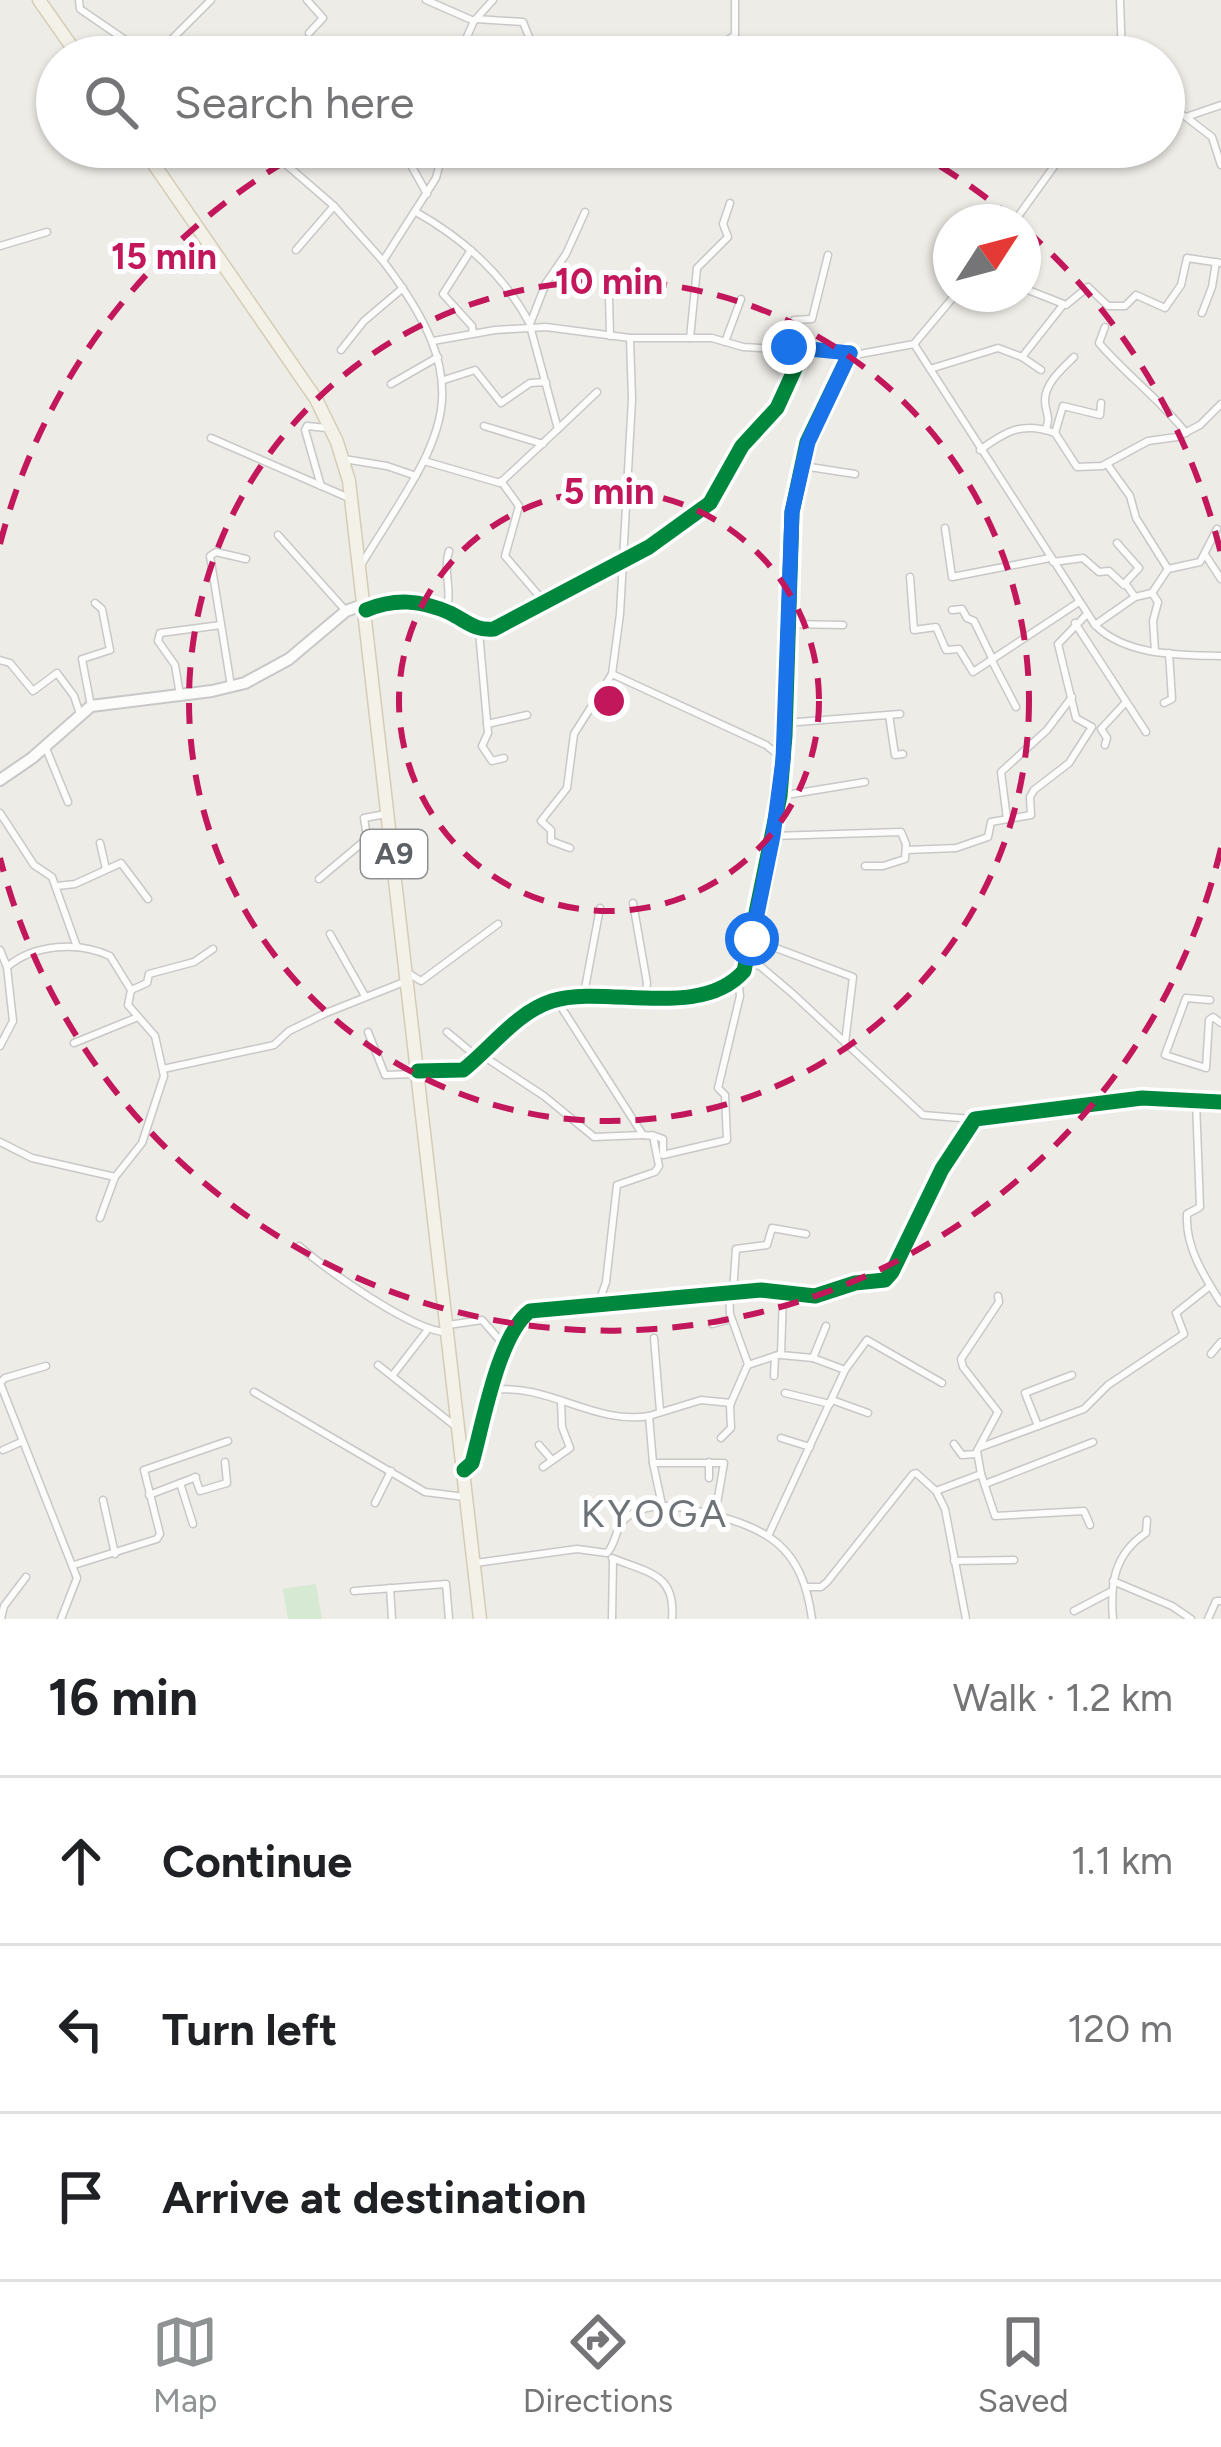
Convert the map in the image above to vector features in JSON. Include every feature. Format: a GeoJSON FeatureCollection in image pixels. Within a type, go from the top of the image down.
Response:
{"type":"FeatureCollection","features":[{"type":"Feature","properties":{"kind":"main road"},"geometry":{"type":"LineString","coordinates":[[39,0],[64,36]]}},
{"type":"Feature","properties":{"kind":"main road","name":"A9"},"geometry":{"type":"LineString","coordinates":[[157,168],[301,376],[330,427],[352,499],[481,1619]]}},
{"type":"Feature","properties":{"kind":"street"},"geometry":{"type":"LineString","coordinates":[[79,0],[80,9],[120,36]]}},
{"type":"Feature","properties":{"kind":"street"},"geometry":{"type":"LineString","coordinates":[[174,36],[211,0]]}},
{"type":"Feature","properties":{"kind":"street"},"geometry":{"type":"LineString","coordinates":[[308,0],[323,18],[310,33]]}},
{"type":"Feature","properties":{"kind":"street"},"geometry":{"type":"LineString","coordinates":[[426,0],[475,20],[523,22],[529,36]]}},
{"type":"Feature","properties":{"kind":"street"},"geometry":{"type":"LineString","coordinates":[[468,36],[493,0]]}},
{"type":"Feature","properties":{"kind":"street"},"geometry":{"type":"LineString","coordinates":[[734,36],[735,0]]}},
{"type":"Feature","properties":{"kind":"street"},"geometry":{"type":"LineString","coordinates":[[1120,0],[1121,36]]}},
{"type":"Feature","properties":{"kind":"street"},"geometry":{"type":"LineString","coordinates":[[1186,117],[1221,105]]}},
{"type":"Feature","properties":{"kind":"street"},"geometry":{"type":"LineString","coordinates":[[1186,117],[1221,144]]}},
{"type":"Feature","properties":{"kind":"street"},"geometry":{"type":"LineString","coordinates":[[1212,137],[1221,165]]}},
{"type":"Feature","properties":{"kind":"street"},"geometry":{"type":"LineString","coordinates":[[290,168],[334,206],[403,287],[433,341],[444,380],[441,421],[424,461],[361,565]]}},
{"type":"Feature","properties":{"kind":"street"},"geometry":{"type":"LineString","coordinates":[[413,168],[427,194]]}},
{"type":"Feature","properties":{"kind":"street"},"geometry":{"type":"LineString","coordinates":[[383,261],[440,168]]}},
{"type":"Feature","properties":{"kind":"street"},"geometry":{"type":"LineString","coordinates":[[1027,204],[1052,168]]}},
{"type":"Feature","properties":{"kind":"street"},"geometry":{"type":"LineString","coordinates":[[689,338],[697,268],[728,237],[723,224],[730,203]]}},
{"type":"Feature","properties":{"kind":"street"},"geometry":{"type":"LineString","coordinates":[[296,250],[334,206]]}},
{"type":"Feature","properties":{"kind":"street"},"geometry":{"type":"LineString","coordinates":[[416,212],[471,250],[498,276],[529,326],[559,429]]}},
{"type":"Feature","properties":{"kind":"street"},"geometry":{"type":"LineString","coordinates":[[529,326],[546,283],[585,212]]}},
{"type":"Feature","properties":{"kind":"street"},"geometry":{"type":"LineString","coordinates":[[0,246],[47,232]]}},
{"type":"Feature","properties":{"kind":"street"},"geometry":{"type":"LineString","coordinates":[[471,250],[443,293],[472,326],[473,334]]}},
{"type":"Feature","properties":{"kind":"street"},"geometry":{"type":"LineString","coordinates":[[789,347],[794,320],[812,319],[828,255]]}},
{"type":"Feature","properties":{"kind":"street"},"geometry":{"type":"LineString","coordinates":[[1022,358],[1063,305],[1088,287],[1108,306],[1125,306],[1136,295],[1165,308],[1180,285],[1187,258],[1218,263],[1202,313]]}},
{"type":"Feature","properties":{"kind":"street"},"geometry":{"type":"LineString","coordinates":[[341,350],[364,321],[403,287]]}},
{"type":"Feature","properties":{"kind":"street"},"geometry":{"type":"LineString","coordinates":[[1041,296],[1063,305]]}},
{"type":"Feature","properties":{"kind":"street"},"geometry":{"type":"LineString","coordinates":[[609,297],[610,336]]}},
{"type":"Feature","properties":{"kind":"street"},"geometry":{"type":"LineString","coordinates":[[725,342],[741,299]]}},
{"type":"Feature","properties":{"kind":"street"},"geometry":{"type":"LineString","coordinates":[[433,341],[529,326],[850,353],[914,344],[941,312]]}},
{"type":"Feature","properties":{"kind":"street"},"geometry":{"type":"LineString","coordinates":[[1105,327],[1099,343],[1119,369],[1159,401],[1186,433]]}},
{"type":"Feature","properties":{"kind":"street"},"geometry":{"type":"LineString","coordinates":[[570,848],[551,841],[551,830],[541,821],[565,792],[574,734],[612,674],[620,614],[631,338]]}},
{"type":"Feature","properties":{"kind":"street"},"geometry":{"type":"LineString","coordinates":[[914,344],[1095,625],[1116,642],[1169,653],[1221,656]]}},
{"type":"Feature","properties":{"kind":"street"},"geometry":{"type":"LineString","coordinates":[[930,369],[998,348],[1041,370]]}},
{"type":"Feature","properties":{"kind":"street"},"geometry":{"type":"LineString","coordinates":[[0,780],[91,706],[231,686],[290,659],[346,611],[402,601],[446,612],[477,628],[494,629],[546,604],[649,548],[714,499],[742,446],[777,408],[804,349]]}},
{"type":"Feature","properties":{"kind":"street"},"geometry":{"type":"LineString","coordinates":[[368,1032],[385,1075],[458,1072],[556,999],[696,994],[738,978],[747,963],[779,796],[792,512],[808,442],[850,353]]}},
{"type":"Feature","properties":{"kind":"street"},"geometry":{"type":"LineString","coordinates":[[391,384],[438,358]]}},
{"type":"Feature","properties":{"kind":"street"},"geometry":{"type":"LineString","coordinates":[[1046,430],[1049,387],[1074,358]]}},
{"type":"Feature","properties":{"kind":"street"},"geometry":{"type":"LineString","coordinates":[[444,380],[475,370],[501,403],[530,383],[546,382]]}},
{"type":"Feature","properties":{"kind":"street"},"geometry":{"type":"LineString","coordinates":[[501,482],[597,392]]}},
{"type":"Feature","properties":{"kind":"street"},"geometry":{"type":"LineString","coordinates":[[1055,433],[1063,406],[1100,415],[1101,403]]}},
{"type":"Feature","properties":{"kind":"street"},"geometry":{"type":"LineString","coordinates":[[980,450],[1016,427],[1046,430],[1055,433],[1080,469],[1107,464],[1148,441],[1186,433],[1221,404]]}},
{"type":"Feature","properties":{"kind":"street"},"geometry":{"type":"LineString","coordinates":[[322,488],[305,430],[308,426],[330,427]]}},
{"type":"Feature","properties":{"kind":"street"},"geometry":{"type":"LineString","coordinates":[[484,426],[543,444]]}},
{"type":"Feature","properties":{"kind":"street"},"geometry":{"type":"LineString","coordinates":[[212,439],[352,499]]}},
{"type":"Feature","properties":{"kind":"street"},"geometry":{"type":"LineString","coordinates":[[343,460],[388,466],[416,476]]}},
{"type":"Feature","properties":{"kind":"street"},"geometry":{"type":"LineString","coordinates":[[424,461],[501,482],[519,506],[505,556],[546,604]]}},
{"type":"Feature","properties":{"kind":"street"},"geometry":{"type":"LineString","coordinates":[[1107,464],[1168,569]]}},
{"type":"Feature","properties":{"kind":"street"},"geometry":{"type":"LineString","coordinates":[[803,466],[855,474]]}},
{"type":"Feature","properties":{"kind":"street"},"geometry":{"type":"LineString","coordinates":[[945,528],[952,577],[1083,557],[1099,572],[1109,571],[1135,597]]}},
{"type":"Feature","properties":{"kind":"street"},"geometry":{"type":"LineString","coordinates":[[1095,625],[1135,597],[1151,592],[1168,569],[1200,562],[1217,530]]}},
{"type":"Feature","properties":{"kind":"street"},"geometry":{"type":"LineString","coordinates":[[278,535],[346,611]]}},
{"type":"Feature","properties":{"kind":"street"},"geometry":{"type":"LineString","coordinates":[[1117,543],[1139,568],[1124,585]]}},
{"type":"Feature","properties":{"kind":"street"},"geometry":{"type":"LineString","coordinates":[[446,612],[449,551]]}},
{"type":"Feature","properties":{"kind":"street"},"geometry":{"type":"LineString","coordinates":[[231,686],[211,554],[246,560]]}},
{"type":"Feature","properties":{"kind":"street"},"geometry":{"type":"LineString","coordinates":[[1206,556],[1221,579]]}},
{"type":"Feature","properties":{"kind":"street"},"geometry":{"type":"LineString","coordinates":[[910,577],[914,630],[936,627],[946,650],[959,649],[970,671],[1079,602]]}},
{"type":"Feature","properties":{"kind":"street"},"geometry":{"type":"LineString","coordinates":[[1151,592],[1158,602],[1153,621],[1156,651]]}},
{"type":"Feature","properties":{"kind":"street"},"geometry":{"type":"LineString","coordinates":[[91,706],[82,659],[110,650],[102,609],[95,603]]}},
{"type":"Feature","properties":{"kind":"street"},"geometry":{"type":"LineString","coordinates":[[952,610],[962,609],[974,621],[1016,707]]}},
{"type":"Feature","properties":{"kind":"street"},"geometry":{"type":"LineString","coordinates":[[1087,614],[1061,640],[1058,650],[1076,718],[1097,728],[1107,738],[1105,745]]}},
{"type":"Feature","properties":{"kind":"street"},"geometry":{"type":"LineString","coordinates":[[1076,623],[1146,732]]}},
{"type":"Feature","properties":{"kind":"street"},"geometry":{"type":"LineString","coordinates":[[789,624],[843,625]]}},
{"type":"Feature","properties":{"kind":"street"},"geometry":{"type":"LineString","coordinates":[[180,695],[175,665],[158,641],[160,633],[221,625]]}},
{"type":"Feature","properties":{"kind":"street"},"geometry":{"type":"LineString","coordinates":[[477,628],[483,643],[488,738],[482,746],[488,758],[504,758]]}},
{"type":"Feature","properties":{"kind":"street"},"geometry":{"type":"LineString","coordinates":[[1164,704],[1172,700],[1169,653]]}},
{"type":"Feature","properties":{"kind":"street"},"geometry":{"type":"LineString","coordinates":[[0,660],[14,667],[33,691],[57,673],[80,714]]}},
{"type":"Feature","properties":{"kind":"street"},"geometry":{"type":"LineString","coordinates":[[612,674],[766,745],[783,760]]}},
{"type":"Feature","properties":{"kind":"street"},"geometry":{"type":"LineString","coordinates":[[1006,821],[1001,772],[1047,730],[1072,697]]}},
{"type":"Feature","properties":{"kind":"street"},"geometry":{"type":"LineString","coordinates":[[907,850],[956,848],[988,837],[992,822],[1030,815],[1034,790],[1069,763],[1126,702]]}},
{"type":"Feature","properties":{"kind":"street"},"geometry":{"type":"LineString","coordinates":[[785,723],[900,714]]}},
{"type":"Feature","properties":{"kind":"street"},"geometry":{"type":"LineString","coordinates":[[487,724],[527,715]]}},
{"type":"Feature","properties":{"kind":"street"},"geometry":{"type":"LineString","coordinates":[[889,715],[892,750],[903,754]]}},
{"type":"Feature","properties":{"kind":"street"},"geometry":{"type":"LineString","coordinates":[[45,746],[68,802]]}},
{"type":"Feature","properties":{"kind":"street"},"geometry":{"type":"LineString","coordinates":[[779,796],[865,782]]}},
{"type":"Feature","properties":{"kind":"street"},"geometry":{"type":"LineString","coordinates":[[0,813],[34,865],[58,886],[76,947]]}},
{"type":"Feature","properties":{"kind":"street"},"geometry":{"type":"LineString","coordinates":[[319,879],[367,837],[364,818],[390,814]]}},
{"type":"Feature","properties":{"kind":"street"},"geometry":{"type":"LineString","coordinates":[[773,836],[897,831],[904,835],[905,859],[866,866]]}},
{"type":"Feature","properties":{"kind":"street"},"geometry":{"type":"LineString","coordinates":[[100,843],[106,869]]}},
{"type":"Feature","properties":{"kind":"street"},"geometry":{"type":"LineString","coordinates":[[58,886],[75,884],[122,864],[148,899]]}},
{"type":"Feature","properties":{"kind":"street"},"geometry":{"type":"LineString","coordinates":[[633,903],[647,983],[645,999]]}},
{"type":"Feature","properties":{"kind":"street"},"geometry":{"type":"LineString","coordinates":[[583,999],[600,908]]}},
{"type":"Feature","properties":{"kind":"street"},"geometry":{"type":"LineString","coordinates":[[163,1069],[274,1045],[289,1031],[409,977],[421,982],[498,924]]}},
{"type":"Feature","properties":{"kind":"street"},"geometry":{"type":"LineString","coordinates":[[330,934],[365,996]]}},
{"type":"Feature","properties":{"kind":"street"},"geometry":{"type":"LineString","coordinates":[[752,939],[853,977],[845,1043]]}},
{"type":"Feature","properties":{"kind":"street"},"geometry":{"type":"LineString","coordinates":[[7,967],[28,952],[76,947],[106,953],[131,990],[128,1006],[155,1036],[164,1084],[152,1122],[128,1165],[115,1177],[100,1219]]}},
{"type":"Feature","properties":{"kind":"street"},"geometry":{"type":"LineString","coordinates":[[131,990],[146,983],[148,974],[186,965],[213,949]]}},
{"type":"Feature","properties":{"kind":"street"},"geometry":{"type":"LineString","coordinates":[[0,950],[7,967],[13,1021],[0,1046]]}},
{"type":"Feature","properties":{"kind":"street"},"geometry":{"type":"LineString","coordinates":[[747,963],[760,966],[927,1118],[975,1119],[1142,1098],[1221,1102]]}},
{"type":"Feature","properties":{"kind":"street"},"geometry":{"type":"LineString","coordinates":[[447,1032],[544,1096],[599,1140],[647,1135],[663,1139],[663,1155],[727,1140],[725,1095],[718,1088],[740,996],[738,978]]}},
{"type":"Feature","properties":{"kind":"street"},"geometry":{"type":"LineString","coordinates":[[0,994],[11,992]]}},
{"type":"Feature","properties":{"kind":"street"},"geometry":{"type":"LineString","coordinates":[[1210,1000],[1186,998],[1165,1055],[1206,1068],[1209,1020],[1213,1017],[1221,1023]]}},
{"type":"Feature","properties":{"kind":"street"},"geometry":{"type":"LineString","coordinates":[[556,999],[647,1135],[659,1169],[617,1185],[606,1282],[598,1305]]}},
{"type":"Feature","properties":{"kind":"street"},"geometry":{"type":"LineString","coordinates":[[74,1042],[138,1017]]}},
{"type":"Feature","properties":{"kind":"street"},"geometry":{"type":"LineString","coordinates":[[1196,1102],[1200,1207],[1187,1214],[1186,1223],[1195,1256],[1221,1303]]}},
{"type":"Feature","properties":{"kind":"street"},"geometry":{"type":"LineString","coordinates":[[464,1470],[472,1463],[506,1347],[516,1325],[530,1311],[731,1292],[814,1296],[890,1276],[941,1168],[975,1119]]}},
{"type":"Feature","properties":{"kind":"street"},"geometry":{"type":"LineString","coordinates":[[0,1142],[32,1158],[115,1177]]}},
{"type":"Feature","properties":{"kind":"street"},"geometry":{"type":"LineString","coordinates":[[721,1438],[731,1428],[748,1365],[731,1319],[736,1249],[766,1245],[772,1228],[806,1234]]}},
{"type":"Feature","properties":{"kind":"street"},"geometry":{"type":"LineString","coordinates":[[299,1246],[334,1274],[427,1330],[482,1320],[506,1347]]}},
{"type":"Feature","properties":{"kind":"street"},"geometry":{"type":"LineString","coordinates":[[955,1444],[961,1455],[977,1451],[1084,1408],[1108,1385],[1184,1334],[1176,1312],[1210,1286]]}},
{"type":"Feature","properties":{"kind":"street"},"geometry":{"type":"LineString","coordinates":[[774,1376],[783,1294]]}},
{"type":"Feature","properties":{"kind":"street"},"geometry":{"type":"LineString","coordinates":[[998,1296],[999,1302],[962,1359],[963,1367],[998,1410],[977,1451],[997,1517],[1084,1511],[1090,1525]]}},
{"type":"Feature","properties":{"kind":"street"},"geometry":{"type":"LineString","coordinates":[[712,1324],[731,1319]]}},
{"type":"Feature","properties":{"kind":"street"},"geometry":{"type":"LineString","coordinates":[[813,1358],[826,1326]]}},
{"type":"Feature","properties":{"kind":"street"},"geometry":{"type":"LineString","coordinates":[[392,1376],[427,1330]]}},
{"type":"Feature","properties":{"kind":"street"},"geometry":{"type":"LineString","coordinates":[[654,1338],[660,1411]]}},
{"type":"Feature","properties":{"kind":"street"},"geometry":{"type":"LineString","coordinates":[[769,1534],[844,1370],[867,1340],[942,1383]]}},
{"type":"Feature","properties":{"kind":"street"},"geometry":{"type":"LineString","coordinates":[[1211,1354],[1221,1342]]}},
{"type":"Feature","properties":{"kind":"street"},"geometry":{"type":"LineString","coordinates":[[748,1365],[778,1355],[813,1358],[844,1370]]}},
{"type":"Feature","properties":{"kind":"street"},"geometry":{"type":"LineString","coordinates":[[3,1450],[24,1438],[0,1383],[46,1366]]}},
{"type":"Feature","properties":{"kind":"street"},"geometry":{"type":"LineString","coordinates":[[378,1366],[461,1431]]}},
{"type":"Feature","properties":{"kind":"street"},"geometry":{"type":"LineString","coordinates":[[1038,1426],[1024,1393],[1072,1375]]}},
{"type":"Feature","properties":{"kind":"street"},"geometry":{"type":"LineString","coordinates":[[493,1390],[518,1387],[607,1415],[650,1416],[701,1400],[735,1401]]}},
{"type":"Feature","properties":{"kind":"street"},"geometry":{"type":"LineString","coordinates":[[254,1392],[425,1492],[468,1497]]}},
{"type":"Feature","properties":{"kind":"street"},"geometry":{"type":"LineString","coordinates":[[784,1393],[868,1413]]}},
{"type":"Feature","properties":{"kind":"street"},"geometry":{"type":"LineString","coordinates":[[543,1467],[570,1448],[562,1427],[561,1401]]}},
{"type":"Feature","properties":{"kind":"street"},"geometry":{"type":"LineString","coordinates":[[650,1416],[662,1505]]}},
{"type":"Feature","properties":{"kind":"street"},"geometry":{"type":"LineString","coordinates":[[781,1438],[810,1447]]}},
{"type":"Feature","properties":{"kind":"street"},"geometry":{"type":"LineString","coordinates":[[74,1565],[159,1537],[144,1470],[228,1441]]}},
{"type":"Feature","properties":{"kind":"street"},"geometry":{"type":"LineString","coordinates":[[21,1442],[74,1565],[76,1587],[61,1619]]}},
{"type":"Feature","properties":{"kind":"street"},"geometry":{"type":"LineString","coordinates":[[984,1484],[1093,1442]]}},
{"type":"Feature","properties":{"kind":"street"},"geometry":{"type":"LineString","coordinates":[[538,1445],[552,1460]]}},
{"type":"Feature","properties":{"kind":"street"},"geometry":{"type":"LineString","coordinates":[[149,1495],[196,1476],[200,1492],[227,1483],[224,1462]]}},
{"type":"Feature","properties":{"kind":"street"},"geometry":{"type":"LineString","coordinates":[[709,1462],[709,1478]]}},
{"type":"Feature","properties":{"kind":"street"},"geometry":{"type":"LineString","coordinates":[[653,1463],[724,1463],[715,1515]]}},
{"type":"Feature","properties":{"kind":"street"},"geometry":{"type":"LineString","coordinates":[[375,1503],[391,1471]]}},
{"type":"Feature","properties":{"kind":"street"},"geometry":{"type":"LineString","coordinates":[[806,1587],[824,1586],[916,1472],[936,1491],[945,1509],[966,1619]]}},
{"type":"Feature","properties":{"kind":"street"},"geometry":{"type":"LineString","coordinates":[[936,1491],[981,1474]]}},
{"type":"Feature","properties":{"kind":"street"},"geometry":{"type":"LineString","coordinates":[[180,1483],[193,1524]]}},
{"type":"Feature","properties":{"kind":"street"},"geometry":{"type":"LineString","coordinates":[[103,1500],[115,1554]]}},
{"type":"Feature","properties":{"kind":"street"},"geometry":{"type":"LineString","coordinates":[[612,1619],[609,1556],[617,1527],[642,1509],[662,1505],[715,1515],[769,1534],[792,1558],[806,1587],[812,1619]]}},
{"type":"Feature","properties":{"kind":"street"},"geometry":{"type":"LineString","coordinates":[[1116,1618],[1113,1581],[1128,1548],[1146,1533],[1147,1520]]}},
{"type":"Feature","properties":{"kind":"street"},"geometry":{"type":"LineString","coordinates":[[476,1563],[577,1550],[609,1556],[668,1586],[674,1594],[672,1619]]}},
{"type":"Feature","properties":{"kind":"street"},"geometry":{"type":"LineString","coordinates":[[954,1561],[1014,1560]]}},
{"type":"Feature","properties":{"kind":"street"},"geometry":{"type":"LineString","coordinates":[[1,1619],[4,1606],[26,1577]]}},
{"type":"Feature","properties":{"kind":"street"},"geometry":{"type":"LineString","coordinates":[[1113,1581],[1191,1619]]}},
{"type":"Feature","properties":{"kind":"street"},"geometry":{"type":"LineString","coordinates":[[353,1591],[446,1584],[449,1619]]}},
{"type":"Feature","properties":{"kind":"street"},"geometry":{"type":"LineString","coordinates":[[390,1588],[392,1619]]}},
{"type":"Feature","properties":{"kind":"street"},"geometry":{"type":"LineString","coordinates":[[1074,1611],[1111,1592]]}},
{"type":"Feature","properties":{"kind":"street"},"geometry":{"type":"LineString","coordinates":[[1208,1619],[1216,1601],[1221,1601]]}},
{"type":"Feature","properties":{"kind":"green space"},"geometry":{"type":"Polygon","coordinates":[[[316,1584],[322,1619],[288,1619],[283,1589],[316,1584]]]}},
{"type":"Feature","properties":{"kind":"cycle path"},"geometry":{"type":"LineString","coordinates":[[366,610],[398,602],[418,603],[476,627],[494,629],[649,547],[710,503],[742,446],[777,408],[804,349]]}},
{"type":"Feature","properties":{"kind":"cycle path"},"geometry":{"type":"LineString","coordinates":[[418,1071],[463,1070],[516,1022],[552,1001],[598,996],[678,998],[725,986],[744,971],[780,796],[792,512],[807,442],[850,353]]}},
{"type":"Feature","properties":{"kind":"cycle path"},"geometry":{"type":"LineString","coordinates":[[464,1470],[472,1463],[500,1359],[530,1311],[761,1290],[815,1296],[855,1283],[885,1280],[942,1169],[975,1119],[1142,1098],[1221,1102]]}},
{"type":"Feature","properties":{"kind":"district","name":"KYOGA"},"geometry":{"type":"Point","coordinates":[655,1513]}},
{"type":"Feature","properties":{"kind":"route"},"geometry":{"type":"LineString","coordinates":[[752,939],[783,760],[792,512],[808,442],[850,353],[789,347]]}}]}
